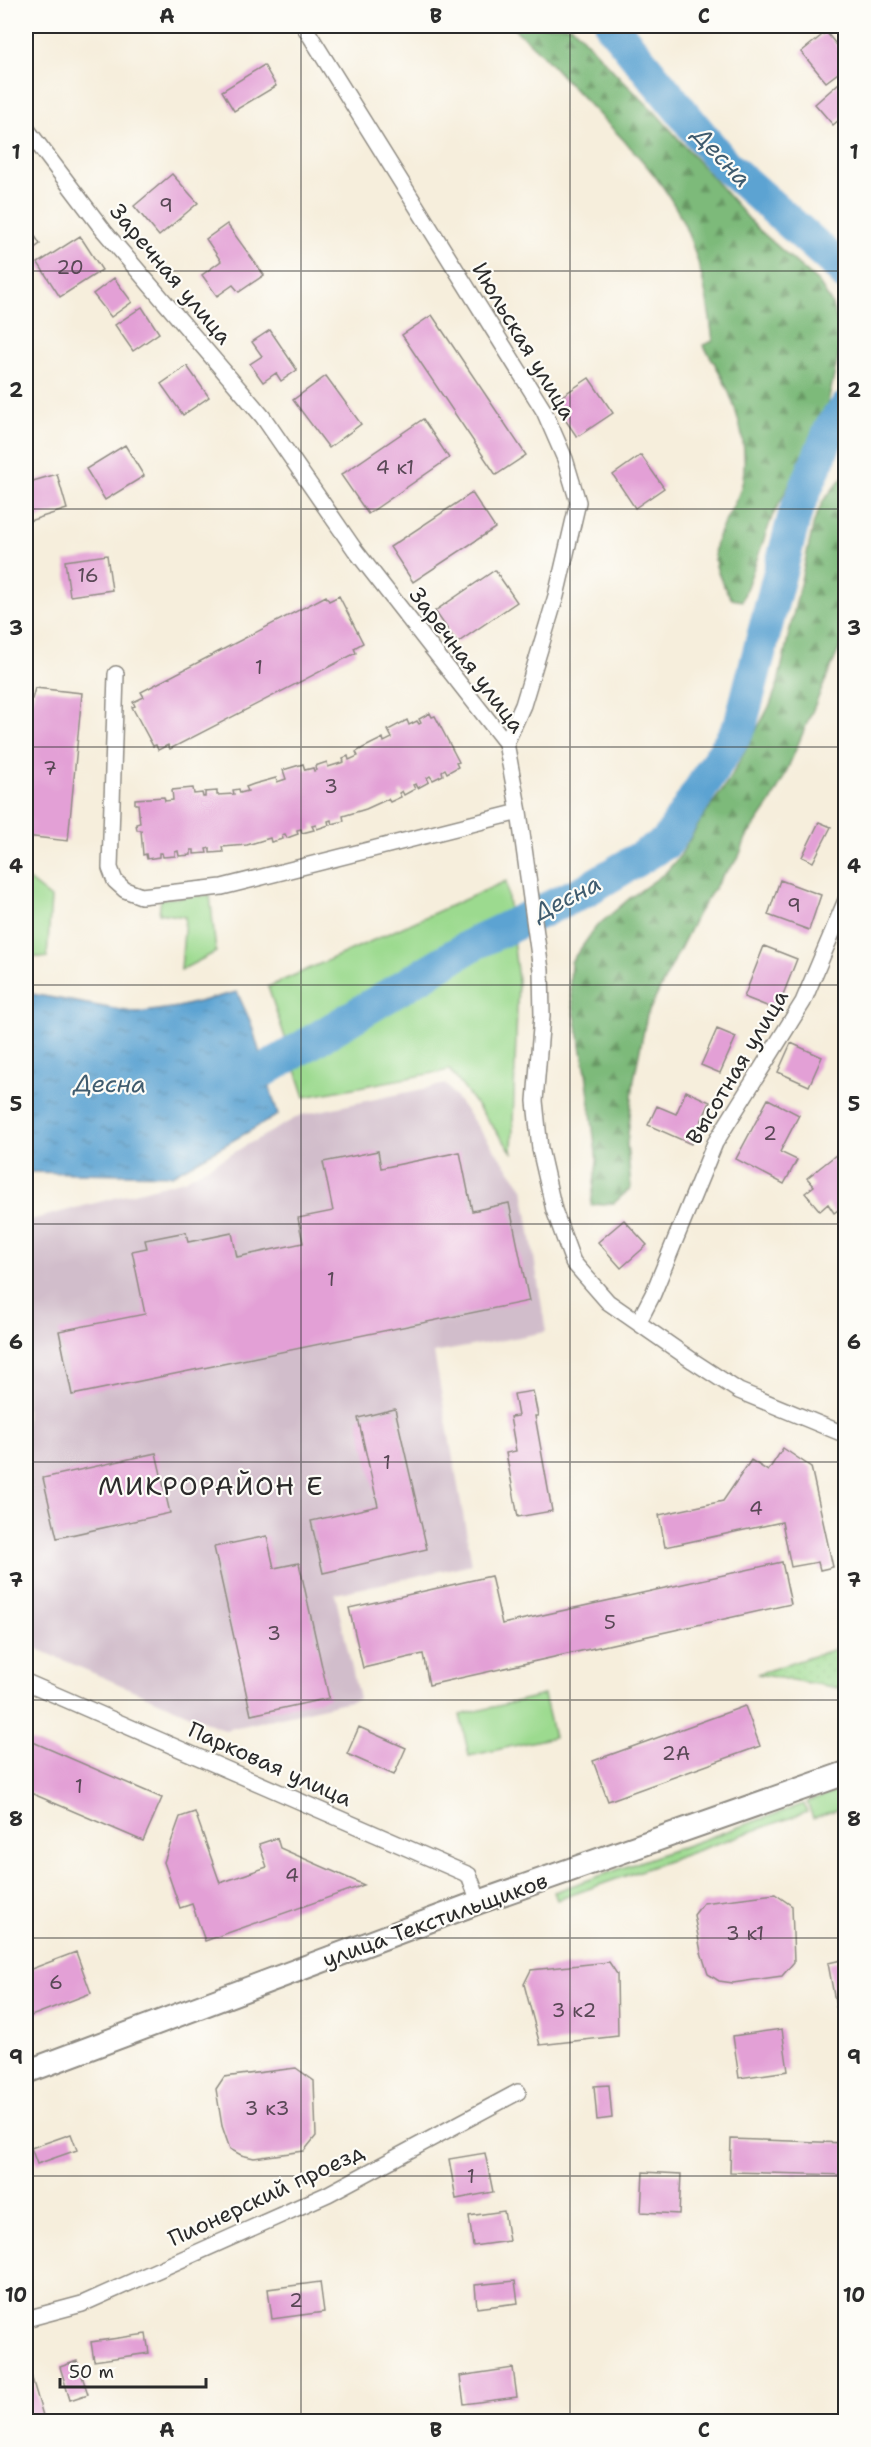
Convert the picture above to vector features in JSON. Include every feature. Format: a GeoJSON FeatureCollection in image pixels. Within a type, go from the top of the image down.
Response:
{"type":"FeatureCollection","features":[{"type":"Feature","properties":{"kind":"main road","name":"улица Текстильщиков"},"geometry":{"type":"LineString","coordinates":[[26,2072],[479,1902],[846,1773]]}},
{"type":"Feature","properties":{"kind":"street","name":"Июльская улица"},"geometry":{"type":"LineString","coordinates":[[304,26],[544,411],[565,459],[578,502],[556,596],[523,705],[506,743]]}},
{"type":"Feature","properties":{"kind":"street","name":"Заречная улица"},"geometry":{"type":"LineString","coordinates":[[26,128],[104,231],[263,417],[355,550],[506,743],[519,812],[542,970],[542,1016],[535,1101],[540,1149],[554,1210],[573,1262],[608,1302],[739,1391],[846,1435]]}},
{"type":"Feature","properties":{"kind":"street"},"geometry":{"type":"LineString","coordinates":[[116,674],[110,868],[115,881],[125,890],[141,896],[222,887],[519,812]]}},
{"type":"Feature","properties":{"kind":"street","name":"Высотная улица"},"geometry":{"type":"LineString","coordinates":[[638,1323],[653,1294],[715,1143],[803,1002],[846,900]]}},
{"type":"Feature","properties":{"kind":"street","name":"Парковая улица"},"geometry":{"type":"LineString","coordinates":[[26,1682],[469,1875],[479,1902]]}},
{"type":"Feature","properties":{"kind":"street","name":"Пионерский проезд"},"geometry":{"type":"LineString","coordinates":[[26,2319],[82,2304],[328,2194],[518,2092]]}},
{"type":"Feature","properties":{"kind":"shaded area"},"geometry":{"type":"Polygon","coordinates":[[[446,1084],[523,1188],[546,1332],[434,1353],[472,1564],[335,1594],[359,1699],[225,1730],[26,1644],[26,1221],[184,1180],[301,1115],[446,1084]]]}},
{"type":"Feature","properties":{"kind":"green space"},"geometry":{"type":"Polygon","coordinates":[[[510,26],[572,26],[655,112],[756,227],[819,283],[831,302],[838,323],[841,345],[824,420],[772,517],[742,601],[732,599],[716,567],[714,554],[720,531],[741,488],[744,462],[743,444],[740,426],[728,391],[703,345],[713,341],[699,264],[686,228],[667,193],[638,156],[538,51],[510,26]]]}},
{"type":"Feature","properties":{"kind":"green space"},"geometry":{"type":"Polygon","coordinates":[[[845,474],[845,635],[771,802],[746,838],[738,859],[723,875],[698,913],[647,1015],[634,1079],[627,1144],[631,1188],[614,1203],[591,1205],[597,1162],[586,1072],[570,983],[571,962],[596,927],[630,898],[665,873],[680,856],[702,818],[728,782],[770,705],[778,683],[814,522],[823,501],[845,474]]]}},
{"type":"Feature","properties":{"kind":"green space"},"geometry":{"type":"Polygon","coordinates":[[[26,878],[51,898],[47,958],[26,956],[26,878]]]}},
{"type":"Feature","properties":{"kind":"green space"},"geometry":{"type":"Polygon","coordinates":[[[506,881],[518,980],[512,1152],[450,1070],[305,1097],[268,987],[506,881]]]}},
{"type":"Feature","properties":{"kind":"green space"},"geometry":{"type":"Polygon","coordinates":[[[210,895],[216,952],[181,970],[185,917],[159,913],[161,899],[210,895]]]}},
{"type":"Feature","properties":{"kind":"green space"},"geometry":{"type":"Polygon","coordinates":[[[845,1646],[845,1689],[757,1674],[845,1646]]]}},
{"type":"Feature","properties":{"kind":"green space"},"geometry":{"type":"Polygon","coordinates":[[[544,1695],[554,1737],[469,1756],[460,1715],[544,1695]]]}},
{"type":"Feature","properties":{"kind":"green space"},"geometry":{"type":"Polygon","coordinates":[[[845,1789],[845,1807],[813,1818],[807,1802],[845,1789]]]}},
{"type":"Feature","properties":{"kind":"green space"},"geometry":{"type":"Polygon","coordinates":[[[804,1804],[807,1812],[557,1900],[554,1892],[804,1804]]]}},
{"type":"Feature","properties":{"kind":"water"},"geometry":{"type":"Polygon","coordinates":[[[237,992],[251,1023],[278,1115],[172,1175],[26,1172],[26,993],[137,1013],[178,1007],[237,992]]]}},
{"type":"Feature","properties":{"kind":"building"},"geometry":{"type":"Polygon","coordinates":[[[826,32],[846,56],[846,67],[826,82],[801,52],[826,32]]]}},
{"type":"Feature","properties":{"kind":"building"},"geometry":{"type":"Polygon","coordinates":[[[264,65],[276,86],[234,111],[222,91],[264,65]]]}},
{"type":"Feature","properties":{"kind":"building"},"geometry":{"type":"Polygon","coordinates":[[[846,77],[846,114],[833,125],[815,104],[846,77]]]}},
{"type":"Feature","properties":{"kind":"building"},"geometry":{"type":"Polygon","coordinates":[[[172,174],[198,203],[159,236],[134,206],[172,174]]]}},
{"type":"Feature","properties":{"kind":"building"},"geometry":{"type":"Polygon","coordinates":[[[26,222],[40,244],[26,254],[26,222]]]}},
{"type":"Feature","properties":{"kind":"building"},"geometry":{"type":"Polygon","coordinates":[[[227,224],[264,275],[239,292],[233,285],[217,296],[202,275],[221,261],[206,239],[227,224]]]}},
{"type":"Feature","properties":{"kind":"building"},"geometry":{"type":"Polygon","coordinates":[[[80,236],[102,270],[60,297],[38,263],[80,236]]]}},
{"type":"Feature","properties":{"kind":"building"},"geometry":{"type":"Polygon","coordinates":[[[114,278],[132,302],[111,317],[93,294],[114,278]]]}},
{"type":"Feature","properties":{"kind":"building"},"geometry":{"type":"Polygon","coordinates":[[[142,307],[159,333],[133,351],[115,325],[142,307]]]}},
{"type":"Feature","properties":{"kind":"building"},"geometry":{"type":"Polygon","coordinates":[[[432,315],[526,455],[496,475],[402,335],[432,315]]]}},
{"type":"Feature","properties":{"kind":"building"},"geometry":{"type":"Polygon","coordinates":[[[270,330],[297,370],[281,381],[276,373],[263,382],[250,364],[262,356],[252,342],[270,330]]]}},
{"type":"Feature","properties":{"kind":"building"},"geometry":{"type":"Polygon","coordinates":[[[187,366],[209,397],[183,415],[161,384],[187,366]]]}},
{"type":"Feature","properties":{"kind":"building"},"geometry":{"type":"Polygon","coordinates":[[[326,376],[361,424],[329,448],[293,400],[326,376]]]}},
{"type":"Feature","properties":{"kind":"building"},"geometry":{"type":"Polygon","coordinates":[[[589,378],[613,413],[577,437],[553,402],[589,378]]]}},
{"type":"Feature","properties":{"kind":"building"},"geometry":{"type":"Polygon","coordinates":[[[423,419],[449,458],[368,514],[341,475],[423,419]]]}},
{"type":"Feature","properties":{"kind":"building"},"geometry":{"type":"Polygon","coordinates":[[[125,445],[144,476],[105,500],[86,469],[125,445]]]}},
{"type":"Feature","properties":{"kind":"building"},"geometry":{"type":"Polygon","coordinates":[[[641,455],[664,488],[635,508],[613,475],[641,455]]]}},
{"type":"Feature","properties":{"kind":"building"},"geometry":{"type":"Polygon","coordinates":[[[57,474],[67,509],[26,522],[26,483],[57,474]]]}},
{"type":"Feature","properties":{"kind":"building"},"geometry":{"type":"Polygon","coordinates":[[[472,493],[495,528],[413,582],[390,547],[472,493]]]}},
{"type":"Feature","properties":{"kind":"building"},"geometry":{"type":"Polygon","coordinates":[[[107,555],[112,590],[70,596],[65,561],[107,555]]]}},
{"type":"Feature","properties":{"kind":"building"},"geometry":{"type":"Polygon","coordinates":[[[495,570],[517,602],[457,643],[435,611],[495,570]]]}},
{"type":"Feature","properties":{"kind":"building"},"geometry":{"type":"Polygon","coordinates":[[[326,596],[329,601],[339,596],[363,643],[354,648],[356,653],[170,749],[168,745],[158,750],[156,745],[153,746],[132,707],[135,706],[133,702],[144,697],[141,692],[326,596]]]}},
{"type":"Feature","properties":{"kind":"building"},"geometry":{"type":"Polygon","coordinates":[[[35,688],[82,693],[68,841],[26,836],[26,700],[32,699],[35,688]]]}},
{"type":"Feature","properties":{"kind":"building"},"geometry":{"type":"Polygon","coordinates":[[[430,713],[432,717],[435,716],[459,762],[456,763],[458,767],[447,773],[445,769],[442,771],[443,775],[433,780],[430,776],[427,778],[429,782],[418,788],[416,784],[413,785],[415,789],[404,795],[402,791],[399,793],[401,797],[390,802],[388,799],[343,816],[344,821],[332,824],[331,820],[328,821],[329,825],[317,829],[316,825],[312,826],[314,830],[302,833],[301,829],[297,830],[298,834],[287,838],[285,834],[282,835],[283,839],[271,842],[270,838],[247,845],[222,847],[223,852],[210,853],[210,848],[206,849],[207,853],[194,854],[194,850],[191,850],[191,855],[179,856],[178,851],[175,852],[175,856],[163,857],[162,853],[159,853],[159,857],[147,859],[146,854],[143,855],[141,830],[137,830],[136,824],[140,823],[138,804],[135,804],[135,799],[164,797],[165,801],[173,800],[172,790],[193,788],[194,794],[202,793],[203,797],[205,797],[205,792],[217,791],[217,795],[234,794],[233,790],[239,789],[240,793],[248,791],[246,787],[254,784],[276,778],[277,782],[286,779],[283,770],[303,764],[305,770],[313,768],[314,771],[315,766],[327,762],[328,767],[344,762],[343,758],[348,756],[349,760],[358,756],[356,752],[363,748],[383,738],[384,742],[392,738],[388,730],[407,720],[409,725],[417,721],[419,724],[421,723],[419,719],[430,713]]]}},
{"type":"Feature","properties":{"kind":"building"},"geometry":{"type":"Polygon","coordinates":[[[819,822],[831,827],[813,862],[802,857],[819,822]]]}},
{"type":"Feature","properties":{"kind":"building"},"geometry":{"type":"Polygon","coordinates":[[[780,880],[821,895],[809,930],[768,915],[780,880]]]}},
{"type":"Feature","properties":{"kind":"building"},"geometry":{"type":"Polygon","coordinates":[[[764,946],[797,959],[777,1010],[744,997],[764,946]]]}},
{"type":"Feature","properties":{"kind":"building"},"geometry":{"type":"Polygon","coordinates":[[[717,1029],[736,1037],[720,1073],[701,1065],[717,1029]]]}},
{"type":"Feature","properties":{"kind":"building"},"geometry":{"type":"Polygon","coordinates":[[[791,1043],[822,1057],[809,1086],[778,1072],[791,1043]]]}},
{"type":"Feature","properties":{"kind":"building"},"geometry":{"type":"Polygon","coordinates":[[[686,1091],[710,1102],[691,1144],[648,1125],[657,1106],[676,1114],[686,1091]]]}},
{"type":"Feature","properties":{"kind":"building"},"geometry":{"type":"Polygon","coordinates":[[[768,1099],[799,1115],[780,1152],[797,1160],[784,1184],[736,1159],[768,1099]]]}},
{"type":"Feature","properties":{"kind":"building"},"geometry":{"type":"Polygon","coordinates":[[[846,1147],[846,1204],[834,1213],[828,1204],[820,1211],[805,1193],[814,1186],[807,1178],[846,1147]]]}},
{"type":"Feature","properties":{"kind":"building"},"geometry":{"type":"Polygon","coordinates":[[[378,1151],[381,1168],[460,1152],[472,1211],[509,1203],[529,1301],[72,1395],[59,1331],[145,1314],[132,1251],[147,1248],[145,1240],[186,1232],[188,1242],[232,1233],[237,1257],[303,1243],[298,1218],[333,1211],[323,1162],[378,1151]]]}},
{"type":"Feature","properties":{"kind":"building"},"geometry":{"type":"Polygon","coordinates":[[[624,1220],[647,1245],[621,1268],[598,1242],[624,1220]]]}},
{"type":"Feature","properties":{"kind":"building"},"geometry":{"type":"Polygon","coordinates":[[[533,1391],[538,1416],[535,1416],[552,1511],[518,1517],[506,1453],[516,1451],[510,1417],[518,1416],[514,1394],[533,1391]]]}},
{"type":"Feature","properties":{"kind":"building"},"geometry":{"type":"Polygon","coordinates":[[[395,1409],[427,1549],[323,1573],[311,1521],[378,1506],[358,1418],[395,1409]]]}},
{"type":"Feature","properties":{"kind":"building"},"geometry":{"type":"Polygon","coordinates":[[[783,1448],[811,1467],[833,1567],[820,1570],[818,1562],[791,1567],[782,1522],[665,1547],[659,1515],[723,1501],[751,1460],[768,1471],[783,1448]]]}},
{"type":"Feature","properties":{"kind":"building"},"geometry":{"type":"Polygon","coordinates":[[[156,1453],[170,1513],[57,1538],[43,1478],[156,1453]]]}},
{"type":"Feature","properties":{"kind":"building"},"geometry":{"type":"Polygon","coordinates":[[[267,1536],[274,1568],[299,1563],[329,1698],[251,1715],[214,1547],[267,1536]]]}},
{"type":"Feature","properties":{"kind":"building"},"geometry":{"type":"Polygon","coordinates":[[[782,1562],[791,1604],[429,1685],[423,1654],[363,1668],[349,1608],[491,1576],[502,1624],[782,1562]]]}},
{"type":"Feature","properties":{"kind":"building"},"geometry":{"type":"Polygon","coordinates":[[[745,1706],[760,1746],[608,1801],[593,1761],[745,1706]]]}},
{"type":"Feature","properties":{"kind":"building"},"geometry":{"type":"Polygon","coordinates":[[[359,1727],[406,1748],[394,1775],[347,1754],[359,1727]]]}},
{"type":"Feature","properties":{"kind":"building"},"geometry":{"type":"Polygon","coordinates":[[[26,1739],[162,1798],[143,1841],[26,1791],[26,1739]]]}},
{"type":"Feature","properties":{"kind":"building"},"geometry":{"type":"Polygon","coordinates":[[[195,1812],[220,1883],[267,1867],[259,1844],[277,1838],[280,1848],[364,1885],[205,1941],[192,1904],[180,1908],[164,1862],[180,1817],[195,1812]]]}},
{"type":"Feature","properties":{"kind":"building"},"geometry":{"type":"Polygon","coordinates":[[[775,1894],[792,1906],[794,1962],[782,1976],[733,1983],[719,1981],[708,1974],[694,1915],[703,1903],[775,1894]]]}},
{"type":"Feature","properties":{"kind":"building"},"geometry":{"type":"Polygon","coordinates":[[[76,1952],[91,1993],[26,2018],[26,1971],[76,1952]]]}},
{"type":"Feature","properties":{"kind":"building"},"geometry":{"type":"Polygon","coordinates":[[[846,1959],[846,2005],[836,2007],[828,1963],[846,1959]]]}},
{"type":"Feature","properties":{"kind":"building"},"geometry":{"type":"Polygon","coordinates":[[[609,1962],[617,1974],[618,2036],[540,2045],[524,1984],[531,1970],[609,1962]]]}},
{"type":"Feature","properties":{"kind":"building"},"geometry":{"type":"Polygon","coordinates":[[[782,2029],[788,2071],[739,2078],[733,2036],[782,2029]]]}},
{"type":"Feature","properties":{"kind":"building"},"geometry":{"type":"Polygon","coordinates":[[[296,2068],[314,2081],[316,2136],[304,2151],[254,2158],[230,2149],[222,2126],[216,2089],[224,2077],[296,2068]]]}},
{"type":"Feature","properties":{"kind":"building"},"geometry":{"type":"Polygon","coordinates":[[[609,2085],[612,2118],[597,2120],[594,2086],[609,2085]]]}},
{"type":"Feature","properties":{"kind":"building"},"geometry":{"type":"Polygon","coordinates":[[[71,2134],[77,2150],[37,2164],[31,2148],[71,2134]]]}},
{"type":"Feature","properties":{"kind":"building"},"geometry":{"type":"Polygon","coordinates":[[[731,2139],[846,2143],[846,2175],[730,2172],[731,2139]]]}},
{"type":"Feature","properties":{"kind":"building"},"geometry":{"type":"Polygon","coordinates":[[[485,2153],[493,2192],[456,2199],[449,2159],[485,2153]]]}},
{"type":"Feature","properties":{"kind":"building"},"geometry":{"type":"Polygon","coordinates":[[[643,2172],[681,2174],[679,2214],[641,2212],[643,2172]]]}},
{"type":"Feature","properties":{"kind":"building"},"geometry":{"type":"Polygon","coordinates":[[[504,2211],[509,2241],[473,2246],[469,2216],[504,2211]]]}},
{"type":"Feature","properties":{"kind":"building"},"geometry":{"type":"Polygon","coordinates":[[[515,2281],[518,2303],[477,2308],[475,2285],[515,2281]]]}},
{"type":"Feature","properties":{"kind":"building"},"geometry":{"type":"Polygon","coordinates":[[[320,2282],[324,2312],[272,2319],[268,2289],[320,2282]]]}},
{"type":"Feature","properties":{"kind":"building"},"geometry":{"type":"Polygon","coordinates":[[[146,2334],[149,2353],[94,2361],[91,2342],[146,2334]]]}},
{"type":"Feature","properties":{"kind":"building"},"geometry":{"type":"Polygon","coordinates":[[[26,2358],[44,2419],[35,2422],[32,2422],[28,2406],[26,2407],[26,2358]]]}},
{"type":"Feature","properties":{"kind":"building"},"geometry":{"type":"Polygon","coordinates":[[[77,2361],[88,2394],[70,2400],[60,2367],[77,2361]]]}},
{"type":"Feature","properties":{"kind":"building"},"geometry":{"type":"Polygon","coordinates":[[[513,2368],[517,2397],[464,2404],[460,2376],[513,2368]]]}},
{"type":"Feature","properties":{"kind":"waterway","name":"Десна"},"geometry":{"type":"LineString","coordinates":[[612,26],[725,165],[838,265],[846,275]]}},
{"type":"Feature","properties":{"kind":"waterway","name":"Десна"},"geometry":{"type":"LineString","coordinates":[[219,1076],[265,1070],[475,943],[586,890],[667,842],[740,726],[795,514],[832,426],[846,408]]}},
{"type":"Feature","properties":{"kind":"district","name":"МИКРОРАЙОН Е"},"geometry":{"type":"Point","coordinates":[211,1485]}}]}
